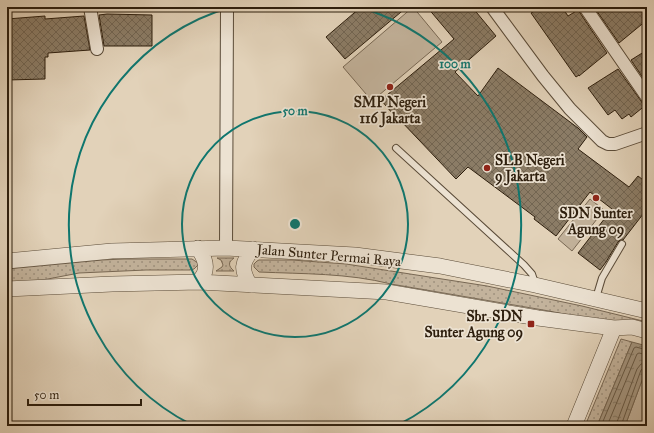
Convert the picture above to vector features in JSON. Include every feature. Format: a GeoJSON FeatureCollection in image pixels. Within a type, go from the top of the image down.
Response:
{"type":"FeatureCollection","features":[{"type":"Feature","properties":{"kind":"street"},"geometry":{"type":"LineString","coordinates":[[90,7],[97,49]]}},
{"type":"Feature","properties":{"kind":"street"},"geometry":{"type":"LineString","coordinates":[[226,248],[227,7]]}},
{"type":"Feature","properties":{"kind":"street"},"geometry":{"type":"LineString","coordinates":[[492,7],[543,76],[570,109],[602,141],[608,144],[615,144],[647,133]]}},
{"type":"Feature","properties":{"kind":"street"},"geometry":{"type":"LineString","coordinates":[[585,7],[647,97]]}},
{"type":"Feature","properties":{"kind":"street"},"geometry":{"type":"LineString","coordinates":[[198,248],[204,256],[206,264],[204,274],[199,282]]}},
{"type":"Feature","properties":{"kind":"street","name":"Jalan Sunter Permai Raya"},"geometry":{"type":"LineString","coordinates":[[7,261],[112,251],[198,248],[252,249],[355,255],[440,266],[536,285],[647,311]]}},
{"type":"Feature","properties":{"kind":"street"},"geometry":{"type":"LineString","coordinates":[[250,285],[245,277],[243,266],[246,257],[252,249]]}},
{"type":"Feature","properties":{"kind":"street"},"geometry":{"type":"LineString","coordinates":[[7,289],[199,282],[387,292],[538,318],[614,328],[632,328],[647,331]]}},
{"type":"Feature","properties":{"kind":"street"},"geometry":{"type":"LineString","coordinates":[[574,426],[614,328]]}},
{"type":"Feature","properties":{"kind":"lane"},"geometry":{"type":"LineString","coordinates":[[396,148],[524,265],[532,274],[536,285]]}},
{"type":"Feature","properties":{"kind":"lane"},"geometry":{"type":"LineString","coordinates":[[595,299],[602,278],[622,244]]}},
{"type":"Feature","properties":{"kind":"shaded area"},"geometry":{"type":"Polygon","coordinates":[[[413,7],[442,42],[372,101],[343,67],[413,7]]]}},
{"type":"Feature","properties":{"kind":"shaded area"},"geometry":{"type":"Polygon","coordinates":[[[590,199],[604,210],[572,251],[558,239],[590,199]]]}},
{"type":"Feature","properties":{"kind":"shaded area"},"geometry":{"type":"Polygon","coordinates":[[[217,258],[234,258],[230,264],[234,271],[216,271],[223,265],[221,260],[217,258]]]}},
{"type":"Feature","properties":{"kind":"shaded area"},"geometry":{"type":"Polygon","coordinates":[[[124,259],[192,259],[198,263],[198,265],[194,269],[190,270],[79,273],[27,283],[7,283],[7,269],[124,259]]]}},
{"type":"Feature","properties":{"kind":"shaded area"},"geometry":{"type":"Polygon","coordinates":[[[259,260],[292,260],[346,264],[487,286],[582,306],[647,322],[647,331],[549,311],[375,280],[342,276],[259,272],[254,267],[254,264],[259,260]]]}},
{"type":"Feature","properties":{"kind":"shaded area"},"geometry":{"type":"Polygon","coordinates":[[[621,339],[632,342],[597,426],[585,426],[621,339]]]}},
{"type":"Feature","properties":{"kind":"shaded area"},"geometry":{"type":"Polygon","coordinates":[[[647,367],[647,426],[625,426],[647,367]]]}},
{"type":"Feature","properties":{"kind":"water"},"geometry":{"type":"Polygon","coordinates":[[[632,342],[647,346],[647,367],[625,426],[597,426],[632,342]]]}},
{"type":"Feature","properties":{"kind":"building"},"geometry":{"type":"Polygon","coordinates":[[[361,7],[407,7],[345,59],[326,37],[361,7]]]}},
{"type":"Feature","properties":{"kind":"building"},"geometry":{"type":"Polygon","coordinates":[[[427,7],[472,7],[496,36],[455,72],[478,96],[498,68],[578,128],[587,137],[578,149],[629,187],[638,176],[647,183],[647,209],[623,240],[618,242],[600,270],[578,253],[612,209],[590,192],[556,236],[534,219],[535,217],[468,167],[456,179],[399,119],[398,120],[381,100],[454,39],[427,7]]]}},
{"type":"Feature","properties":{"kind":"building"},"geometry":{"type":"Polygon","coordinates":[[[530,7],[562,7],[568,16],[578,10],[607,53],[576,77],[531,13],[533,12],[530,7]]]}},
{"type":"Feature","properties":{"kind":"building"},"geometry":{"type":"Polygon","coordinates":[[[594,7],[647,7],[647,20],[619,43],[594,7]]]}},
{"type":"Feature","properties":{"kind":"building"},"geometry":{"type":"Polygon","coordinates":[[[99,15],[152,15],[152,46],[104,46],[99,15]]]}},
{"type":"Feature","properties":{"kind":"building"},"geometry":{"type":"Polygon","coordinates":[[[45,16],[45,19],[84,16],[90,50],[48,53],[48,57],[45,57],[45,79],[7,80],[7,19],[45,16]]]}},
{"type":"Feature","properties":{"kind":"building"},"geometry":{"type":"Polygon","coordinates":[[[647,50],[647,84],[631,60],[647,50]]]}},
{"type":"Feature","properties":{"kind":"building"},"geometry":{"type":"Polygon","coordinates":[[[618,69],[643,104],[647,104],[631,117],[629,114],[622,119],[615,110],[608,115],[588,88],[618,69]]]}},
{"type":"Feature","properties":{"kind":"place","name":"SMP Negeri 116 Jakarta"},"geometry":{"type":"Point","coordinates":[390,87]}},
{"type":"Feature","properties":{"kind":"place","name":"SLB Negeri 9 Jakarta"},"geometry":{"type":"Point","coordinates":[487,168]}},
{"type":"Feature","properties":{"kind":"place","name":"SDN Sunter Agung 09"},"geometry":{"type":"Point","coordinates":[596,198]}},
{"type":"Feature","properties":{"kind":"place","name":"Sbr. SDN Sunter Agung 09"},"geometry":{"type":"Point","coordinates":[531,324]}}]}
